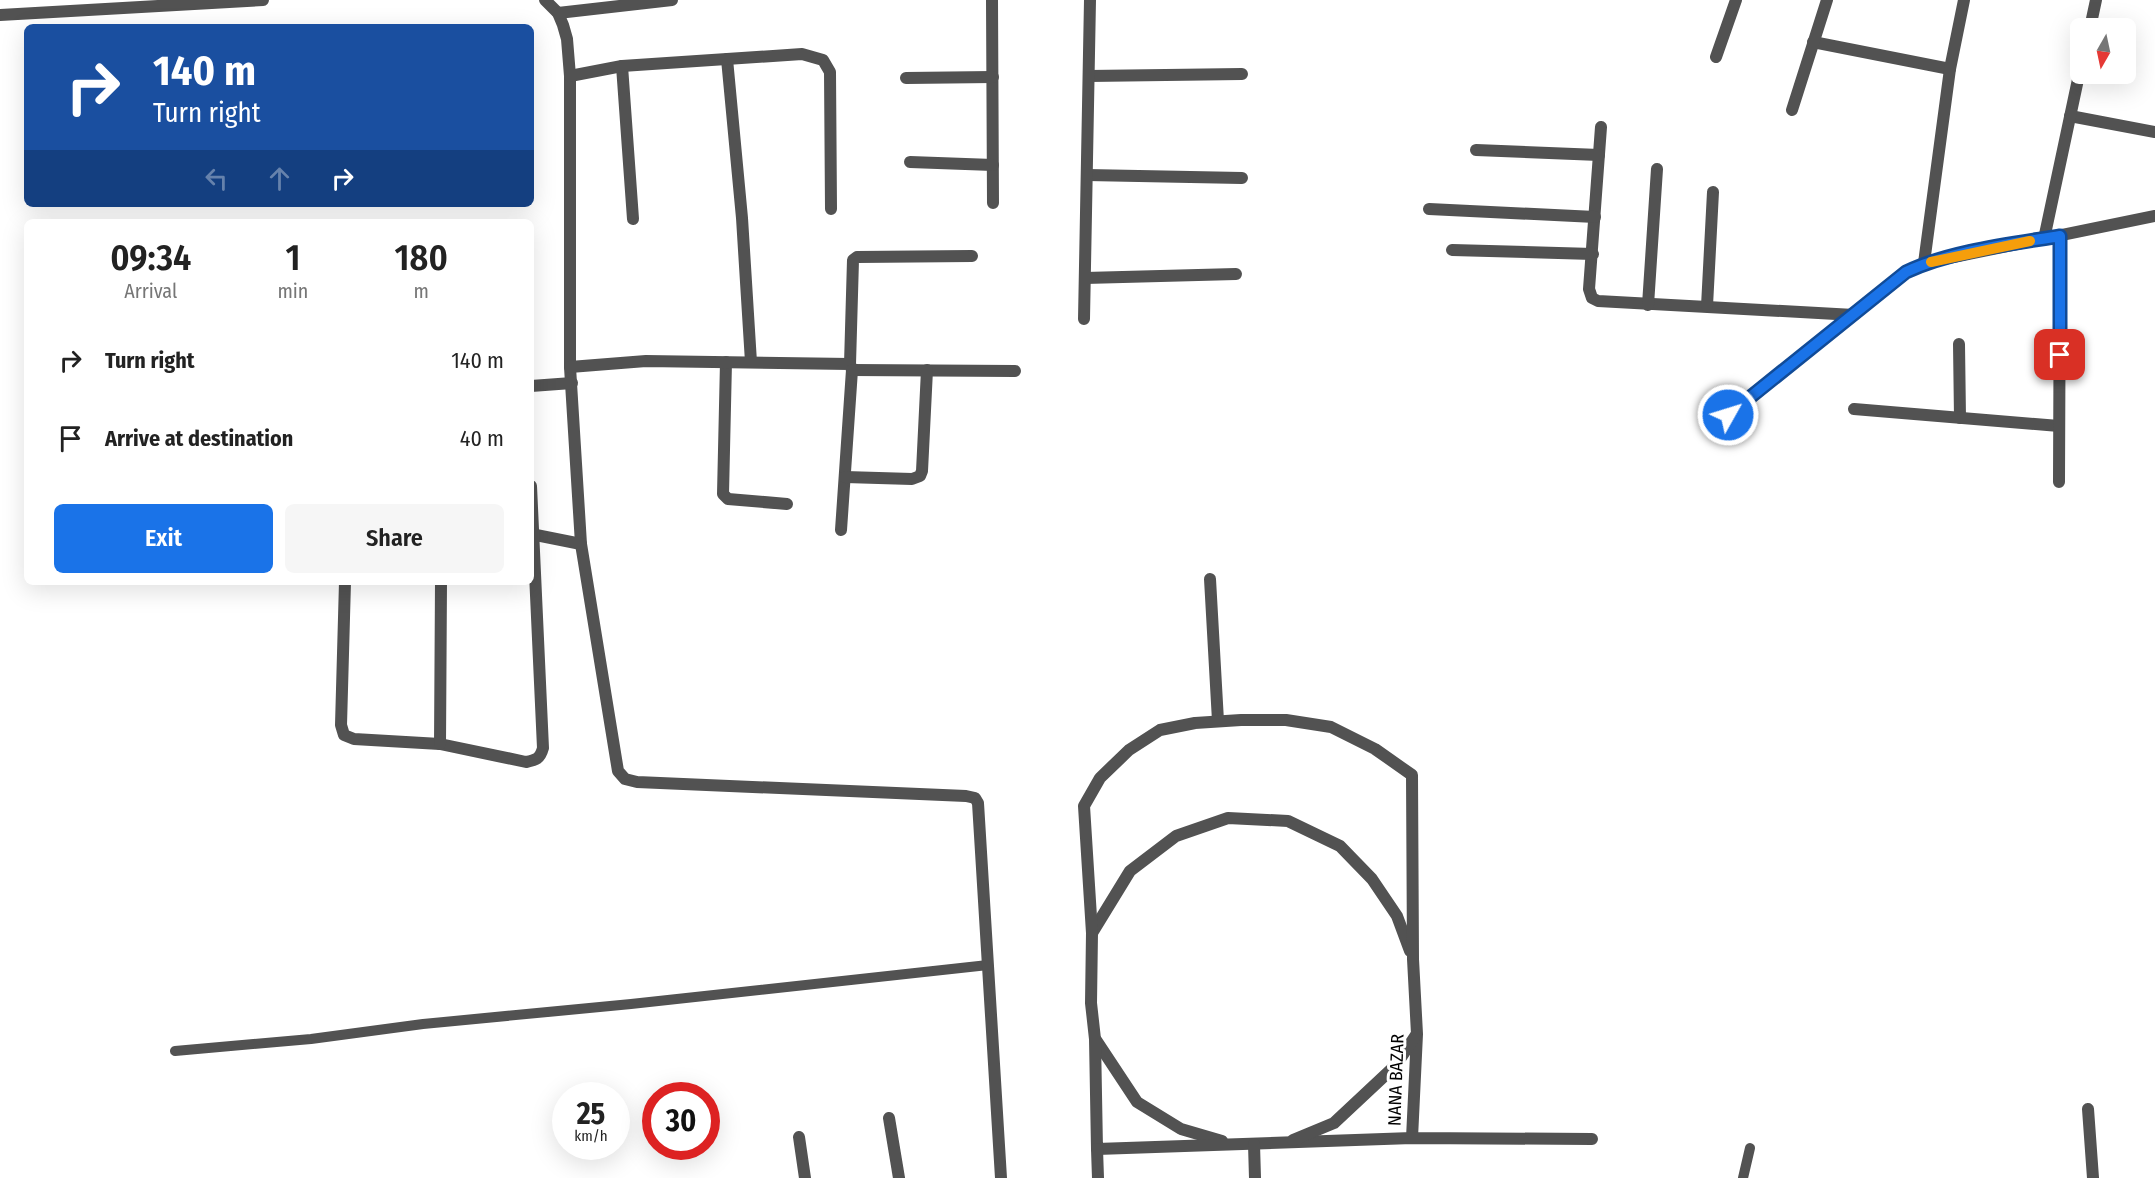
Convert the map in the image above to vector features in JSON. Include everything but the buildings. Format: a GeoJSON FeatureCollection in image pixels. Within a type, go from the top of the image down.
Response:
{"type":"FeatureCollection","features":[{"type":"Feature","properties":{"kind":"street"},"geometry":{"type":"LineString","coordinates":[[0,15],[263,0]]}},
{"type":"Feature","properties":{"kind":"street"},"geometry":{"type":"LineString","coordinates":[[545,0],[558,13],[567,39],[570,76],[570,367],[581,544],[618,771],[626,779],[637,782],[975,798],[978,803],[1001,1178]]}},
{"type":"Feature","properties":{"kind":"street"},"geometry":{"type":"LineString","coordinates":[[558,13],[672,0]]}},
{"type":"Feature","properties":{"kind":"street"},"geometry":{"type":"LineString","coordinates":[[992,0],[993,203]]}},
{"type":"Feature","properties":{"kind":"street"},"geometry":{"type":"LineString","coordinates":[[1084,319],[1090,0]]}},
{"type":"Feature","properties":{"kind":"street"},"geometry":{"type":"LineString","coordinates":[[1716,57],[1736,0]]}},
{"type":"Feature","properties":{"kind":"street"},"geometry":{"type":"LineString","coordinates":[[1792,110],[1827,0]]}},
{"type":"Feature","properties":{"kind":"street"},"geometry":{"type":"LineString","coordinates":[[1924,263],[1950,69],[1964,0]]}},
{"type":"Feature","properties":{"kind":"street"},"geometry":{"type":"LineString","coordinates":[[2092,18],[2096,0]]}},
{"type":"Feature","properties":{"kind":"street"},"geometry":{"type":"LineString","coordinates":[[1813,42],[1950,69]]}},
{"type":"Feature","properties":{"kind":"street"},"geometry":{"type":"LineString","coordinates":[[570,76],[622,66],[802,54],[823,60],[830,72],[831,209]]}},
{"type":"Feature","properties":{"kind":"street"},"geometry":{"type":"LineString","coordinates":[[727,59],[752,362]]}},
{"type":"Feature","properties":{"kind":"street"},"geometry":{"type":"LineString","coordinates":[[622,66],[633,219]]}},
{"type":"Feature","properties":{"kind":"street"},"geometry":{"type":"LineString","coordinates":[[1089,76],[1242,74]]}},
{"type":"Feature","properties":{"kind":"street"},"geometry":{"type":"LineString","coordinates":[[906,78],[993,77]]}},
{"type":"Feature","properties":{"kind":"street"},"geometry":{"type":"LineString","coordinates":[[2044,239],[2077,84]]}},
{"type":"Feature","properties":{"kind":"street"},"geometry":{"type":"LineString","coordinates":[[2070,116],[2155,132]]}},
{"type":"Feature","properties":{"kind":"street"},"geometry":{"type":"LineString","coordinates":[[1601,127],[1589,289],[1592,298],[1598,301],[1648,305],[1707,306],[1854,315]]}},
{"type":"Feature","properties":{"kind":"street"},"geometry":{"type":"LineString","coordinates":[[1476,150],[1599,155]]}},
{"type":"Feature","properties":{"kind":"street"},"geometry":{"type":"LineString","coordinates":[[910,162],[993,165]]}},
{"type":"Feature","properties":{"kind":"street"},"geometry":{"type":"LineString","coordinates":[[1648,305],[1657,169]]}},
{"type":"Feature","properties":{"kind":"street"},"geometry":{"type":"LineString","coordinates":[[1087,175],[1242,178]]}},
{"type":"Feature","properties":{"kind":"street"},"geometry":{"type":"LineString","coordinates":[[1707,306],[1713,192]]}},
{"type":"Feature","properties":{"kind":"street"},"geometry":{"type":"LineString","coordinates":[[1429,209],[1595,217]]}},
{"type":"Feature","properties":{"kind":"street"},"geometry":{"type":"LineString","coordinates":[[1728,415],[1906,272],[1924,263],[2155,216]]}},
{"type":"Feature","properties":{"kind":"street"},"geometry":{"type":"LineString","coordinates":[[2059,482],[2060,236]]}},
{"type":"Feature","properties":{"kind":"street"},"geometry":{"type":"LineString","coordinates":[[1452,249],[1593,254]]}},
{"type":"Feature","properties":{"kind":"street"},"geometry":{"type":"LineString","coordinates":[[841,530],[851,367],[854,260],[857,257],[972,256]]}},
{"type":"Feature","properties":{"kind":"street"},"geometry":{"type":"LineString","coordinates":[[1085,278],[1236,274]]}},
{"type":"Feature","properties":{"kind":"street"},"geometry":{"type":"LineString","coordinates":[[1959,344],[1960,418]]}},
{"type":"Feature","properties":{"kind":"street"},"geometry":{"type":"LineString","coordinates":[[570,367],[646,361],[752,362],[927,370],[1015,371]]}},
{"type":"Feature","properties":{"kind":"street"},"geometry":{"type":"LineString","coordinates":[[726,362],[723,494],[728,499],[788,504]]}},
{"type":"Feature","properties":{"kind":"street"},"geometry":{"type":"LineString","coordinates":[[845,477],[912,478],[920,476],[927,370]]}},
{"type":"Feature","properties":{"kind":"street"},"geometry":{"type":"LineString","coordinates":[[534,386],[572,383]]}},
{"type":"Feature","properties":{"kind":"street"},"geometry":{"type":"LineString","coordinates":[[1854,409],[2059,426]]}},
{"type":"Feature","properties":{"kind":"street"},"geometry":{"type":"LineString","coordinates":[[534,535],[581,544]]}},
{"type":"Feature","properties":{"kind":"street"},"geometry":{"type":"LineString","coordinates":[[345,585],[341,725],[344,735],[354,739],[440,744],[526,762],[536,760],[543,748],[534,556]]}},
{"type":"Feature","properties":{"kind":"street"},"geometry":{"type":"LineString","coordinates":[[1210,579],[1218,721]]}},
{"type":"Feature","properties":{"kind":"street"},"geometry":{"type":"LineString","coordinates":[[440,744],[441,585]]}},
{"type":"Feature","properties":{"kind":"street","name":"NANA BAZAR"},"geometry":{"type":"LineString","coordinates":[[1286,720],[1331,727],[1375,749],[1412,775],[1413,959],[1417,1034],[1412,1138],[1097,1149],[1095,1039],[1091,1003],[1092,933],[1084,806],[1100,778],[1130,750],[1160,730],[1218,721],[1286,720]]}},
{"type":"Feature","properties":{"kind":"street"},"geometry":{"type":"LineString","coordinates":[[1092,933],[1130,871],[1176,836],[1228,818],[1288,821],[1340,846],[1372,879],[1397,916],[1413,959]]}},
{"type":"Feature","properties":{"kind":"street"},"geometry":{"type":"LineString","coordinates":[[1285,1143],[1334,1123],[1396,1065],[1417,1034]]}},
{"type":"Feature","properties":{"kind":"street"},"geometry":{"type":"LineString","coordinates":[[1095,1039],[1137,1102],[1181,1129],[1232,1144]]}},
{"type":"Feature","properties":{"kind":"street"},"geometry":{"type":"LineString","coordinates":[[2088,1109],[2093,1178]]}},
{"type":"Feature","properties":{"kind":"street"},"geometry":{"type":"LineString","coordinates":[[889,1118],[899,1178]]}},
{"type":"Feature","properties":{"kind":"street"},"geometry":{"type":"LineString","coordinates":[[799,1137],[805,1178]]}},
{"type":"Feature","properties":{"kind":"street"},"geometry":{"type":"LineString","coordinates":[[1412,1138],[1592,1138]]}},
{"type":"Feature","properties":{"kind":"street"},"geometry":{"type":"LineString","coordinates":[[1254,1144],[1255,1178]]}},
{"type":"Feature","properties":{"kind":"street"},"geometry":{"type":"LineString","coordinates":[[1097,1149],[1098,1178]]}},
{"type":"Feature","properties":{"kind":"lane"},"geometry":{"type":"LineString","coordinates":[[175,1052],[988,965]]}},
{"type":"Feature","properties":{"kind":"lane"},"geometry":{"type":"LineString","coordinates":[[1743,1178],[1750,1148]]}},
{"type":"Feature","properties":{"kind":"slow traffic"},"geometry":{"type":"LineString","coordinates":[[1931,262],[2030,241]]}},
{"type":"Feature","properties":{"kind":"route"},"geometry":{"type":"LineString","coordinates":[[1728,415],[1906,272],[1924,263],[1948,257],[2060,236],[2060,355]]}}]}
